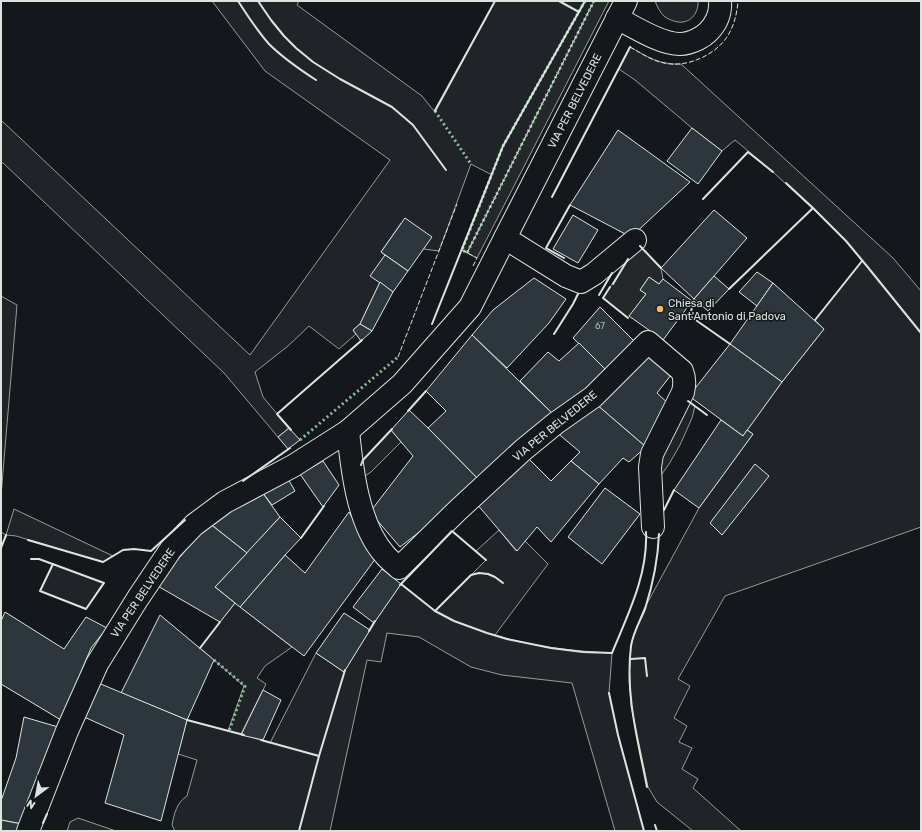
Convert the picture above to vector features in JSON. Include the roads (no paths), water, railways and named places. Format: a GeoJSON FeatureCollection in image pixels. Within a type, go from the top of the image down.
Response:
{"type":"FeatureCollection","features":[{"type":"Feature","properties":{"kind":"street","name":"VIA PER BELVEDERE"},"geometry":{"type":"LineString","coordinates":[[28,831],[67,731],[97,664],[133,604],[171,549],[194,525],[225,502],[293,466],[348,431],[402,384],[470,307],[622,10],[653,36],[674,44],[682,44],[690,43],[706,34],[713,27],[720,14],[720,1]]}},
{"type":"Feature","properties":{"kind":"street"},"geometry":{"type":"LineString","coordinates":[[505,238],[566,276],[582,282],[635,240]]}},
{"type":"Feature","properties":{"kind":"street","name":"VIA PER BELVEDERE"},"geometry":{"type":"LineString","coordinates":[[348,431],[354,482],[364,516],[373,538],[385,555],[399,568],[458,510],[523,450],[556,423],[593,397],[648,342],[682,371],[685,382],[683,392],[652,454],[650,467],[653,527]]}},
{"type":"Feature","properties":{"kind":"place","name":"Chiesa di Sant'Antonio di Padova"},"geometry":{"type":"Point","coordinates":[660,309]}}]}
